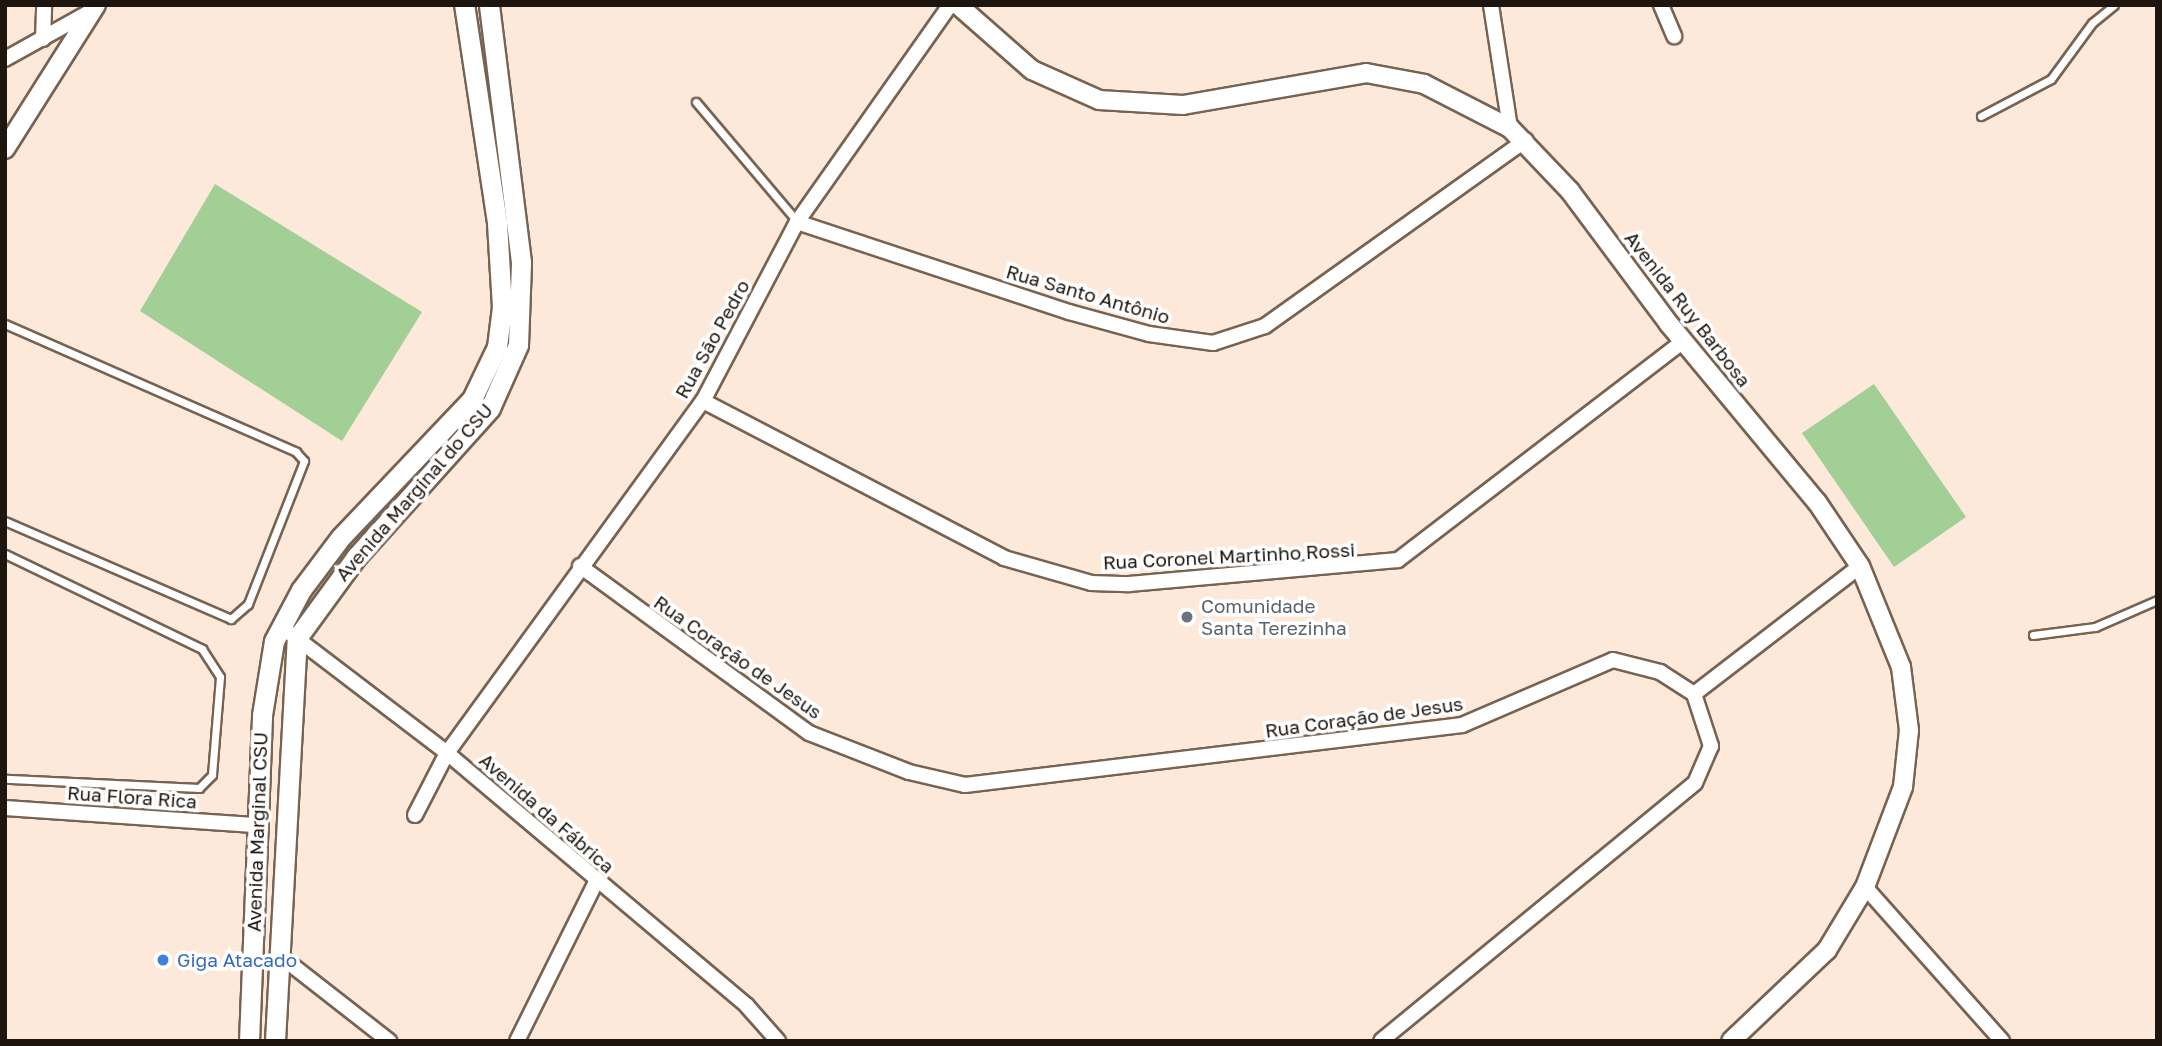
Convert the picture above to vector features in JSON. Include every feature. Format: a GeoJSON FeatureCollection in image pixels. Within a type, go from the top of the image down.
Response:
{"type":"FeatureCollection","features":[{"type":"Feature","properties":{"kind":"main road","name":"Avenida Marginal do CSU"},"geometry":{"type":"LineString","coordinates":[[281,627],[341,537],[472,399],[497,347],[502,307],[497,222],[464,5]]}},
{"type":"Feature","properties":{"kind":"main road","name":"Avenida Marginal do CSU"},"geometry":{"type":"LineString","coordinates":[[297,638],[356,557],[489,408],[519,345],[521,262],[489,5]]}},
{"type":"Feature","properties":{"kind":"main road","name":"Avenida Marginal CSU"},"geometry":{"type":"LineString","coordinates":[[249,1041],[263,687],[281,627]]}},
{"type":"Feature","properties":{"kind":"main road","name":"Avenida Marginal CSU"},"geometry":{"type":"LineString","coordinates":[[275,1041],[297,638]]}},
{"type":"Feature","properties":{"kind":"street"},"geometry":{"type":"LineString","coordinates":[[43,39],[44,5]]}},
{"type":"Feature","properties":{"kind":"street","name":"Rua São Pedro"},"geometry":{"type":"LineString","coordinates":[[415,815],[447,753],[580,566],[703,401],[797,222],[950,5]]}},
{"type":"Feature","properties":{"kind":"street","name":"Avenida Ruy Barbosa"},"geometry":{"type":"LineString","coordinates":[[958,5],[1032,70],[1099,100],[1183,105],[1366,73],[1424,84],[1510,128],[1526,140],[1683,341],[1817,502],[1860,566],[1901,667],[1909,730],[1903,787],[1865,887],[1827,950],[1731,1041]]}},
{"type":"Feature","properties":{"kind":"street"},"geometry":{"type":"LineString","coordinates":[[1491,5],[1510,128]]}},
{"type":"Feature","properties":{"kind":"street"},"geometry":{"type":"LineString","coordinates":[[1661,5],[1674,36]]}},
{"type":"Feature","properties":{"kind":"street"},"geometry":{"type":"LineString","coordinates":[[5,59],[95,7]]}},
{"type":"Feature","properties":{"kind":"street"},"geometry":{"type":"LineString","coordinates":[[5,149],[95,7]]}},
{"type":"Feature","properties":{"kind":"street","name":"Rua Santo Antônio"},"geometry":{"type":"LineString","coordinates":[[797,222],[1069,312],[1149,334],[1213,343],[1265,326],[1526,140]]}},
{"type":"Feature","properties":{"kind":"street","name":"Rua Coronel Martinho Rossi"},"geometry":{"type":"LineString","coordinates":[[703,401],[1004,558],[1091,583],[1129,584],[1398,560],[1683,341]]}},
{"type":"Feature","properties":{"kind":"street","name":"Rua Coração de Jesus"},"geometry":{"type":"LineString","coordinates":[[580,566],[809,733],[965,785],[1462,725],[1613,660],[1660,673],[1694,694]]}},
{"type":"Feature","properties":{"kind":"street"},"geometry":{"type":"LineString","coordinates":[[1381,1041],[1676,804],[1706,766],[1711,746],[1694,694],[1860,566]]}},
{"type":"Feature","properties":{"kind":"street","name":"Avenida da Fábrica"},"geometry":{"type":"LineString","coordinates":[[281,627],[447,753],[596,882],[747,1006],[778,1041]]}},
{"type":"Feature","properties":{"kind":"street","name":"Rua Flora Rica"},"geometry":{"type":"LineString","coordinates":[[5,808],[257,825]]}},
{"type":"Feature","properties":{"kind":"street"},"geometry":{"type":"LineString","coordinates":[[517,1041],[596,882]]}},
{"type":"Feature","properties":{"kind":"street"},"geometry":{"type":"LineString","coordinates":[[1865,887],[2002,1041]]}},
{"type":"Feature","properties":{"kind":"street"},"geometry":{"type":"LineString","coordinates":[[279,955],[388,1041]]}},
{"type":"Feature","properties":{"kind":"lane"},"geometry":{"type":"LineString","coordinates":[[1981,116],[2051,79],[2092,23],[2114,5]]}},
{"type":"Feature","properties":{"kind":"lane"},"geometry":{"type":"LineString","coordinates":[[696,102],[797,222]]}},
{"type":"Feature","properties":{"kind":"lane"},"geometry":{"type":"LineString","coordinates":[[5,324],[296,452],[304,461],[248,604],[232,619],[5,521]]}},
{"type":"Feature","properties":{"kind":"lane"},"geometry":{"type":"LineString","coordinates":[[5,554],[202,649],[219,677],[212,775],[199,788],[5,779]]}},
{"type":"Feature","properties":{"kind":"lane"},"geometry":{"type":"LineString","coordinates":[[2033,635],[2095,627],[2157,600]]}},
{"type":"Feature","properties":{"kind":"green space"},"geometry":{"type":"Polygon","coordinates":[[[215,184],[422,312],[342,441],[140,311],[215,184]]]}},
{"type":"Feature","properties":{"kind":"green space"},"geometry":{"type":"Polygon","coordinates":[[[1874,384],[1966,517],[1894,567],[1802,433],[1874,384]]]}},
{"type":"Feature","properties":{"kind":"place","name":"Comunidade Santa Terezinha"},"geometry":{"type":"Point","coordinates":[1187,617]}},
{"type":"Feature","properties":{"kind":"place","name":"Giga Atacado"},"geometry":{"type":"Point","coordinates":[163,960]}}]}
